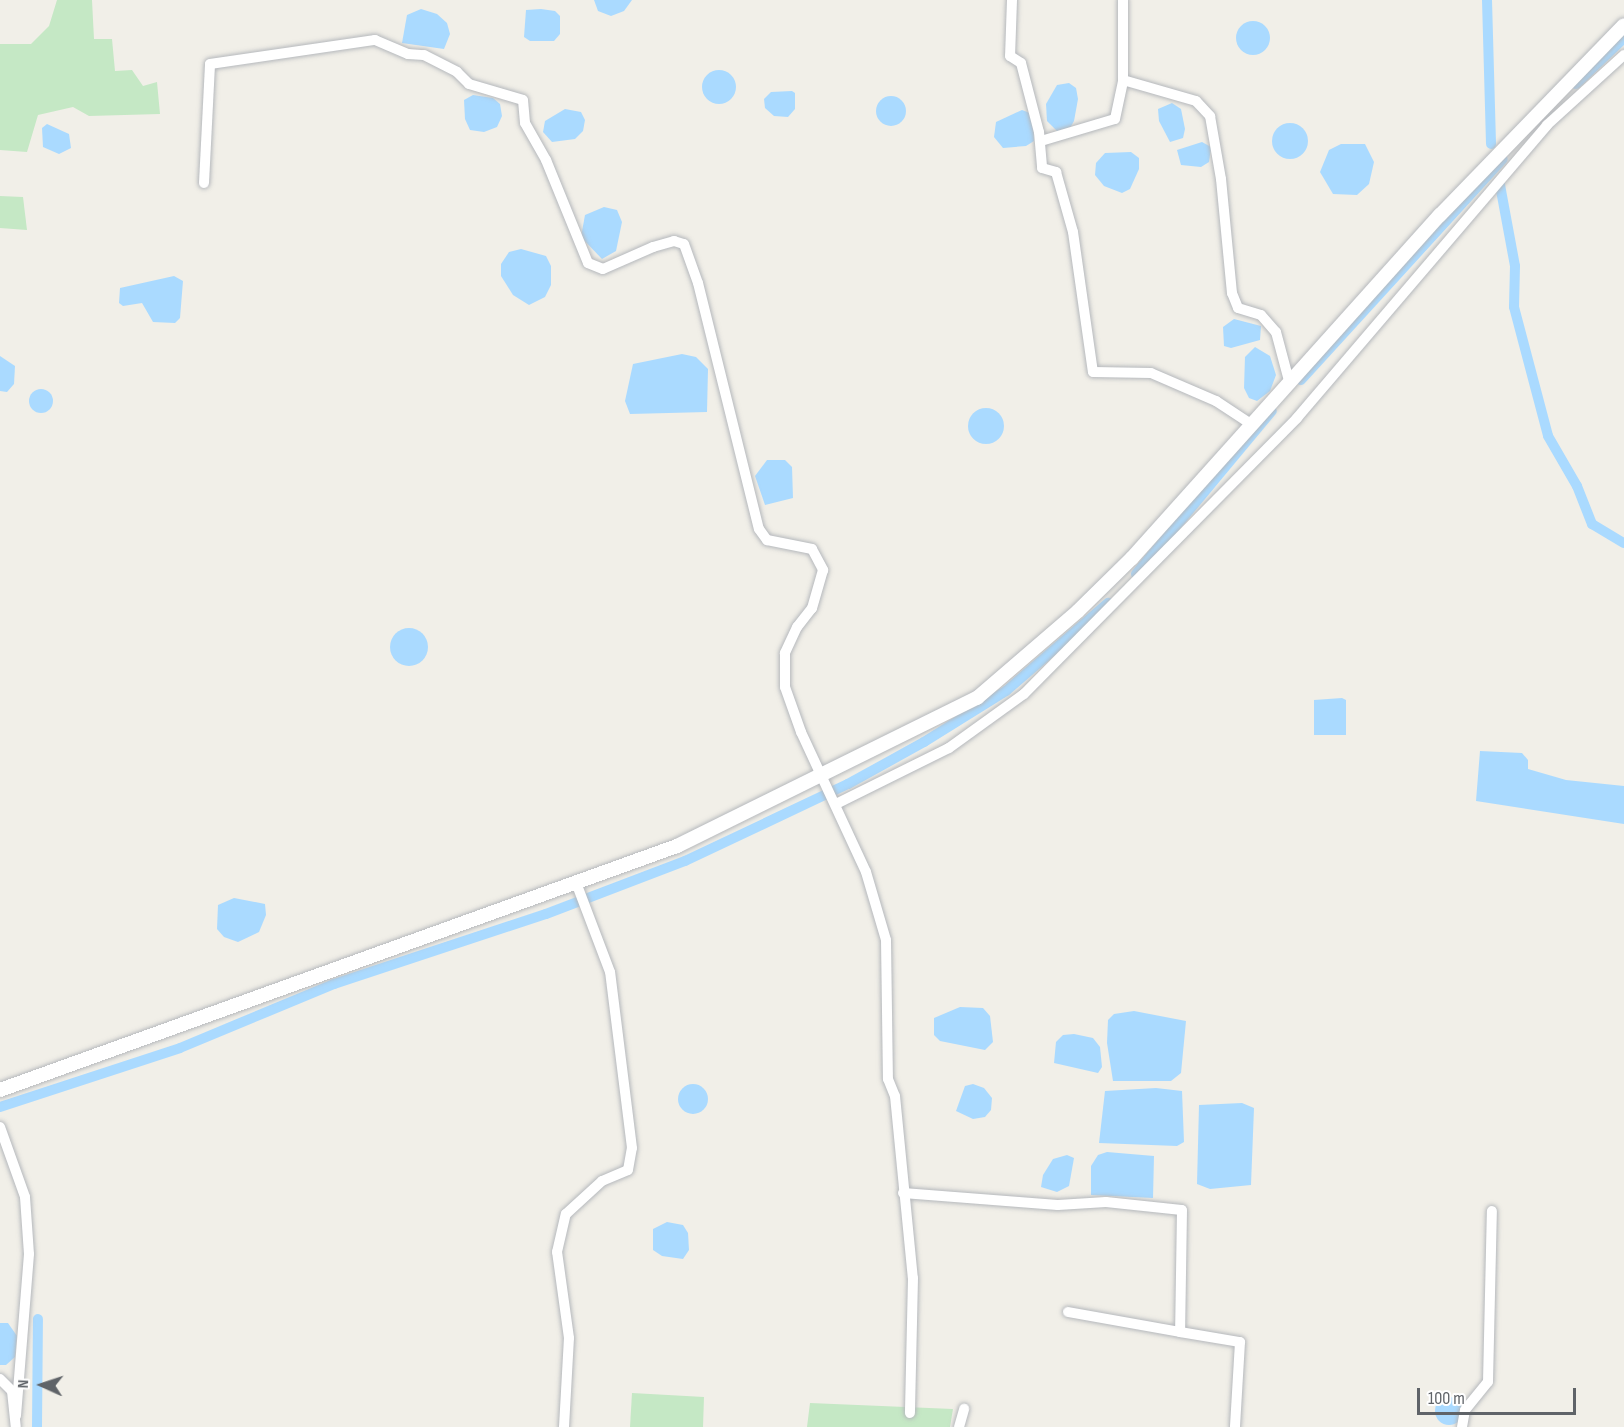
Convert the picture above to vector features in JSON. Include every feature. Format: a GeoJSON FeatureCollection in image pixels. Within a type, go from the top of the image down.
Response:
{"type":"FeatureCollection","features":[{"type":"Feature","properties":{"kind":"street"},"geometry":{"type":"LineString","coordinates":[[1012,0],[1010,56],[1021,63],[1041,141],[1042,168],[1056,172],[1073,232],[1094,372],[1159,376],[1216,401],[1251,424]]}},
{"type":"Feature","properties":{"kind":"street"},"geometry":{"type":"LineString","coordinates":[[1041,141],[1115,118],[1123,80],[1123,0]]}},
{"type":"Feature","properties":{"kind":"street"},"geometry":{"type":"LineString","coordinates":[[0,1089],[577,885],[677,846],[952,714],[1007,676],[1132,558],[1471,181],[1624,25]]}},
{"type":"Feature","properties":{"kind":"street"},"geometry":{"type":"LineString","coordinates":[[204,183],[210,64],[375,40],[408,54],[424,55],[457,72],[469,84],[523,100],[525,123],[546,160],[588,263],[603,269],[653,247],[674,241],[684,244],[696,275],[759,529],[767,540],[812,549],[823,570],[812,608],[797,627],[785,654],[784,666],[792,709],[820,776],[836,804],[866,872],[886,940],[888,1079],[895,1096],[913,1278],[910,1413]]}},
{"type":"Feature","properties":{"kind":"street"},"geometry":{"type":"LineString","coordinates":[[836,804],[949,748],[1024,694],[1297,418],[1547,125],[1624,55]]}},
{"type":"Feature","properties":{"kind":"street"},"geometry":{"type":"LineString","coordinates":[[1123,80],[1196,101],[1210,116],[1221,179],[1232,293],[1238,308],[1261,315],[1276,332],[1289,381]]}},
{"type":"Feature","properties":{"kind":"street"},"geometry":{"type":"LineString","coordinates":[[564,1427],[569,1338],[557,1252],[566,1214],[602,1182],[628,1170],[632,1148],[610,972],[577,885]]}},
{"type":"Feature","properties":{"kind":"street"},"geometry":{"type":"LineString","coordinates":[[0,1127],[25,1197],[29,1254],[16,1427]]}},
{"type":"Feature","properties":{"kind":"street"},"geometry":{"type":"LineString","coordinates":[[903,1194],[1058,1205],[1106,1202],[1182,1210],[1180,1332]]}},
{"type":"Feature","properties":{"kind":"street"},"geometry":{"type":"LineString","coordinates":[[1462,1427],[1465,1410],[1488,1382],[1492,1211]]}},
{"type":"Feature","properties":{"kind":"street"},"geometry":{"type":"LineString","coordinates":[[1068,1312],[1240,1342],[1234,1427]]}},
{"type":"Feature","properties":{"kind":"street"},"geometry":{"type":"LineString","coordinates":[[0,1379],[12,1391],[16,1415]]}},
{"type":"Feature","properties":{"kind":"street"},"geometry":{"type":"LineString","coordinates":[[959,1427],[964,1409]]}},
{"type":"Feature","properties":{"kind":"green space"},"geometry":{"type":"Polygon","coordinates":[[[57,0],[92,0],[94,39],[112,39],[115,71],[132,70],[143,86],[157,82],[160,114],[89,116],[73,107],[38,115],[27,152],[0,150],[0,44],[31,44],[49,26],[57,0]]]}},
{"type":"Feature","properties":{"kind":"green space"},"geometry":{"type":"Polygon","coordinates":[[[0,196],[23,197],[27,230],[0,228],[0,196]]]}},
{"type":"Feature","properties":{"kind":"green space"},"geometry":{"type":"Polygon","coordinates":[[[632,1393],[704,1397],[703,1427],[630,1427],[632,1393]]]}},
{"type":"Feature","properties":{"kind":"green space"},"geometry":{"type":"Polygon","coordinates":[[[810,1403],[953,1409],[950,1427],[807,1427],[810,1403]]]}},
{"type":"Feature","properties":{"kind":"water"},"geometry":{"type":"Polygon","coordinates":[[[594,0],[632,0],[624,11],[611,16],[598,11],[594,0]]]}},
{"type":"Feature","properties":{"kind":"water"},"geometry":{"type":"Polygon","coordinates":[[[421,9],[437,14],[447,23],[450,34],[444,49],[402,43],[407,15],[421,9]]]}},
{"type":"Feature","properties":{"kind":"water"},"geometry":{"type":"Polygon","coordinates":[[[526,10],[555,11],[560,16],[560,34],[554,41],[530,41],[524,37],[526,10]]]}},
{"type":"Feature","properties":{"kind":"water"},"geometry":{"type":"Polygon","coordinates":[[[1253,21],[1265,26],[1270,38],[1265,50],[1253,55],[1241,50],[1236,38],[1241,26],[1253,21]]]}},
{"type":"Feature","properties":{"kind":"water"},"geometry":{"type":"Polygon","coordinates":[[[719,70],[731,75],[736,87],[731,99],[719,104],[707,99],[702,87],[707,75],[719,70]]]}},
{"type":"Feature","properties":{"kind":"water"},"geometry":{"type":"Polygon","coordinates":[[[1069,83],[1076,88],[1078,99],[1074,121],[1069,130],[1058,132],[1047,121],[1046,104],[1057,85],[1069,83]]]}},
{"type":"Feature","properties":{"kind":"water"},"geometry":{"type":"Polygon","coordinates":[[[792,91],[795,93],[795,109],[788,117],[774,116],[765,108],[764,99],[771,92],[792,91]]]}},
{"type":"Feature","properties":{"kind":"water"},"geometry":{"type":"Polygon","coordinates":[[[473,95],[493,98],[500,104],[502,116],[497,127],[484,132],[470,130],[465,119],[464,100],[473,95]]]}},
{"type":"Feature","properties":{"kind":"water"},"geometry":{"type":"Polygon","coordinates":[[[891,96],[902,100],[906,111],[902,122],[891,126],[880,122],[876,111],[880,100],[891,96]]]}},
{"type":"Feature","properties":{"kind":"water"},"geometry":{"type":"Polygon","coordinates":[[[1172,103],[1181,109],[1185,129],[1183,138],[1170,142],[1159,121],[1158,109],[1172,103]]]}},
{"type":"Feature","properties":{"kind":"water"},"geometry":{"type":"Polygon","coordinates":[[[565,109],[581,112],[585,120],[583,131],[575,139],[552,142],[543,132],[545,121],[565,109]]]}},
{"type":"Feature","properties":{"kind":"water"},"geometry":{"type":"Polygon","coordinates":[[[1022,110],[1030,113],[1033,120],[1034,141],[1026,146],[1003,148],[994,137],[996,122],[1022,110]]]}},
{"type":"Feature","properties":{"kind":"water"},"geometry":{"type":"Polygon","coordinates":[[[1290,123],[1303,128],[1308,141],[1303,154],[1290,159],[1277,154],[1272,141],[1277,128],[1290,123]]]}},
{"type":"Feature","properties":{"kind":"water"},"geometry":{"type":"Polygon","coordinates":[[[47,124],[69,134],[71,148],[59,154],[43,147],[42,128],[47,124]]]}},
{"type":"Feature","properties":{"kind":"water"},"geometry":{"type":"Polygon","coordinates":[[[1202,142],[1211,147],[1209,162],[1201,167],[1181,165],[1177,150],[1202,142]]]}},
{"type":"Feature","properties":{"kind":"water"},"geometry":{"type":"Polygon","coordinates":[[[1341,144],[1365,144],[1374,162],[1369,184],[1357,195],[1333,194],[1320,172],[1329,150],[1341,144]]]}},
{"type":"Feature","properties":{"kind":"water"},"geometry":{"type":"Polygon","coordinates":[[[1131,152],[1139,158],[1139,169],[1130,189],[1122,193],[1104,186],[1095,175],[1096,163],[1105,153],[1131,152]]]}},
{"type":"Feature","properties":{"kind":"water"},"geometry":{"type":"Polygon","coordinates":[[[604,207],[617,210],[622,222],[616,251],[602,259],[581,237],[585,215],[604,207]]]}},
{"type":"Feature","properties":{"kind":"water"},"geometry":{"type":"Polygon","coordinates":[[[521,249],[546,256],[551,266],[551,285],[545,297],[529,305],[513,295],[501,276],[501,264],[509,252],[521,249]]]}},
{"type":"Feature","properties":{"kind":"water"},"geometry":{"type":"Polygon","coordinates":[[[174,276],[183,281],[180,318],[175,323],[153,322],[142,303],[123,306],[119,303],[120,288],[174,276]]]}},
{"type":"Feature","properties":{"kind":"water"},"geometry":{"type":"Polygon","coordinates":[[[1234,319],[1261,326],[1260,340],[1231,348],[1224,346],[1223,327],[1234,319]]]}},
{"type":"Feature","properties":{"kind":"water"},"geometry":{"type":"Polygon","coordinates":[[[1255,347],[1270,356],[1276,375],[1270,391],[1257,401],[1249,398],[1244,388],[1245,357],[1255,347]]]}},
{"type":"Feature","properties":{"kind":"water"},"geometry":{"type":"Polygon","coordinates":[[[682,354],[696,357],[708,369],[707,412],[630,414],[625,401],[633,364],[682,354]]]}},
{"type":"Feature","properties":{"kind":"water"},"geometry":{"type":"Polygon","coordinates":[[[0,356],[15,366],[14,384],[7,392],[0,391],[0,356]]]}},
{"type":"Feature","properties":{"kind":"water"},"geometry":{"type":"Polygon","coordinates":[[[41,389],[46,390],[52,396],[52,406],[46,412],[41,413],[36,412],[30,406],[29,401],[30,396],[36,390],[41,389]]]}},
{"type":"Feature","properties":{"kind":"water"},"geometry":{"type":"Polygon","coordinates":[[[986,408],[999,413],[1004,426],[999,439],[986,444],[973,439],[968,426],[973,413],[986,408]]]}},
{"type":"Feature","properties":{"kind":"water"},"geometry":{"type":"Polygon","coordinates":[[[767,460],[785,460],[792,467],[793,498],[765,505],[755,476],[767,460]]]}},
{"type":"Feature","properties":{"kind":"water"},"geometry":{"type":"Polygon","coordinates":[[[409,628],[422,634],[428,647],[422,660],[409,666],[396,660],[390,647],[396,634],[409,628]]]}},
{"type":"Feature","properties":{"kind":"water"},"geometry":{"type":"Polygon","coordinates":[[[1342,698],[1346,700],[1346,735],[1314,735],[1314,700],[1342,698]]]}},
{"type":"Feature","properties":{"kind":"water"},"geometry":{"type":"Polygon","coordinates":[[[1480,751],[1522,753],[1528,760],[1528,769],[1566,780],[1624,786],[1624,824],[1476,801],[1480,751]]]}},
{"type":"Feature","properties":{"kind":"water"},"geometry":{"type":"Polygon","coordinates":[[[234,898],[265,904],[266,915],[259,932],[238,942],[224,937],[217,929],[218,905],[234,898]]]}},
{"type":"Feature","properties":{"kind":"water"},"geometry":{"type":"Polygon","coordinates":[[[960,1007],[983,1008],[990,1016],[993,1042],[985,1050],[940,1041],[934,1035],[934,1018],[960,1007]]]}},
{"type":"Feature","properties":{"kind":"water"},"geometry":{"type":"Polygon","coordinates":[[[1134,1011],[1186,1021],[1181,1073],[1171,1081],[1113,1081],[1107,1043],[1108,1020],[1114,1014],[1134,1011]]]}},
{"type":"Feature","properties":{"kind":"water"},"geometry":{"type":"Polygon","coordinates":[[[1074,1034],[1093,1038],[1100,1047],[1102,1067],[1098,1073],[1054,1063],[1056,1042],[1063,1035],[1074,1034]]]}},
{"type":"Feature","properties":{"kind":"water"},"geometry":{"type":"Polygon","coordinates":[[[693,1084],[703,1089],[708,1099],[703,1109],[693,1114],[683,1109],[678,1099],[683,1089],[693,1084]]]}},
{"type":"Feature","properties":{"kind":"water"},"geometry":{"type":"Polygon","coordinates":[[[973,1084],[984,1088],[992,1098],[991,1110],[985,1117],[973,1119],[956,1111],[965,1086],[973,1084]]]}},
{"type":"Feature","properties":{"kind":"water"},"geometry":{"type":"Polygon","coordinates":[[[1156,1088],[1182,1091],[1184,1142],[1177,1146],[1099,1143],[1105,1091],[1156,1088]]]}},
{"type":"Feature","properties":{"kind":"water"},"geometry":{"type":"Polygon","coordinates":[[[1242,1103],[1254,1108],[1251,1185],[1210,1189],[1197,1184],[1199,1105],[1242,1103]]]}},
{"type":"Feature","properties":{"kind":"water"},"geometry":{"type":"Polygon","coordinates":[[[1107,1152],[1154,1156],[1153,1198],[1091,1195],[1091,1166],[1098,1155],[1107,1152]]]}},
{"type":"Feature","properties":{"kind":"water"},"geometry":{"type":"Polygon","coordinates":[[[1067,1155],[1074,1158],[1069,1186],[1057,1192],[1041,1187],[1043,1175],[1053,1159],[1067,1155]]]}},
{"type":"Feature","properties":{"kind":"water"},"geometry":{"type":"Polygon","coordinates":[[[667,1222],[683,1225],[688,1233],[689,1250],[683,1259],[662,1256],[653,1250],[653,1229],[667,1222]]]}},
{"type":"Feature","properties":{"kind":"water"},"geometry":{"type":"Polygon","coordinates":[[[0,1323],[8,1323],[17,1336],[15,1357],[6,1365],[0,1365],[0,1323]]]}},
{"type":"Feature","properties":{"kind":"water"},"geometry":{"type":"Polygon","coordinates":[[[1449,1397],[1459,1401],[1463,1411],[1459,1421],[1449,1425],[1439,1421],[1435,1411],[1439,1401],[1449,1397]]]}},
{"type":"Feature","properties":{"kind":"waterway"},"geometry":{"type":"LineString","coordinates":[[1487,0],[1491,144]]}},
{"type":"Feature","properties":{"kind":"waterway"},"geometry":{"type":"LineString","coordinates":[[1576,84],[1624,38]]}},
{"type":"Feature","properties":{"kind":"waterway"},"geometry":{"type":"LineString","coordinates":[[1301,380],[1503,159]]}},
{"type":"Feature","properties":{"kind":"waterway"},"geometry":{"type":"LineString","coordinates":[[1500,185],[1515,266],[1514,307],[1548,436],[1577,486],[1592,524],[1624,543]]}},
{"type":"Feature","properties":{"kind":"waterway"},"geometry":{"type":"LineString","coordinates":[[1136,574],[1272,411]]}},
{"type":"Feature","properties":{"kind":"waterway"},"geometry":{"type":"LineString","coordinates":[[0,1107],[180,1048],[334,984],[546,914],[685,861],[848,784],[924,742],[1006,691],[1108,603]]}},
{"type":"Feature","properties":{"kind":"waterway"},"geometry":{"type":"LineString","coordinates":[[37,1427],[38,1319]]}}]}
